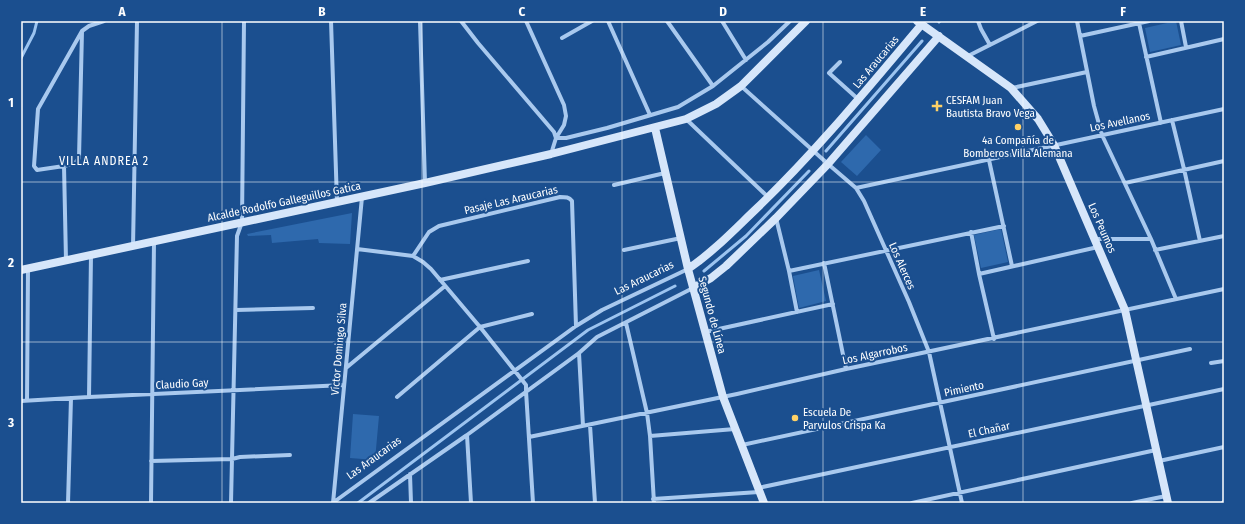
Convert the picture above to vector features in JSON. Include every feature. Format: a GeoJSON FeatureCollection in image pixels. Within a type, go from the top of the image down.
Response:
{"type":"FeatureCollection","features":[{"type":"Feature","properties":{"kind":"street"},"geometry":{"type":"LineString","coordinates":[[82,31],[79,158],[75,163],[37,170],[34,166],[38,109],[82,31],[89,26],[104,21]]}},
{"type":"Feature","properties":{"kind":"street"},"geometry":{"type":"LineString","coordinates":[[134,247],[137,21]]}},
{"type":"Feature","properties":{"kind":"street"},"geometry":{"type":"LineString","coordinates":[[231,503],[238,236],[242,222],[244,21]]}},
{"type":"Feature","properties":{"kind":"street"},"geometry":{"type":"LineString","coordinates":[[332,21],[337,202]]}},
{"type":"Feature","properties":{"kind":"street"},"geometry":{"type":"LineString","coordinates":[[420,21],[425,183]]}},
{"type":"Feature","properties":{"kind":"street"},"geometry":{"type":"LineString","coordinates":[[461,21],[554,132],[556,138]]}},
{"type":"Feature","properties":{"kind":"street"},"geometry":{"type":"LineString","coordinates":[[526,21],[564,105],[566,116],[564,124],[556,138],[551,154]]}},
{"type":"Feature","properties":{"kind":"street"},"geometry":{"type":"LineString","coordinates":[[562,38],[592,21]]}},
{"type":"Feature","properties":{"kind":"street"},"geometry":{"type":"LineString","coordinates":[[608,21],[650,115]]}},
{"type":"Feature","properties":{"kind":"street"},"geometry":{"type":"LineString","coordinates":[[667,21],[713,86]]}},
{"type":"Feature","properties":{"kind":"street"},"geometry":{"type":"LineString","coordinates":[[722,21],[746,60]]}},
{"type":"Feature","properties":{"kind":"street"},"geometry":{"type":"LineString","coordinates":[[556,138],[566,138],[607,128],[678,107],[713,86],[768,42],[790,21]]}},
{"type":"Feature","properties":{"kind":"street","name":"Alcalde Rodolfo Galleguillos Gatica"},"geometry":{"type":"LineString","coordinates":[[25,269],[134,247],[242,222],[425,183],[551,154],[686,119],[716,104],[741,86],[806,21]]}},
{"type":"Feature","properties":{"kind":"street"},"geometry":{"type":"LineString","coordinates":[[978,21],[990,45]]}},
{"type":"Feature","properties":{"kind":"street"},"geometry":{"type":"LineString","coordinates":[[967,57],[1037,21]]}},
{"type":"Feature","properties":{"kind":"street"},"geometry":{"type":"LineString","coordinates":[[1077,21],[1094,106],[1102,135],[1151,239],[1176,299]]}},
{"type":"Feature","properties":{"kind":"street"},"geometry":{"type":"LineString","coordinates":[[1080,36],[1149,21]]}},
{"type":"Feature","properties":{"kind":"street"},"geometry":{"type":"LineString","coordinates":[[1181,21],[1186,47]]}},
{"type":"Feature","properties":{"kind":"street","name":"Los Peumos"},"geometry":{"type":"LineString","coordinates":[[919,23],[1011,88],[1038,119],[1054,145],[1126,310],[1167,499]]}},
{"type":"Feature","properties":{"kind":"street","name":"Las Araucarias"},"geometry":{"type":"LineString","coordinates":[[334,502],[576,326],[602,310],[688,269],[715,249],[768,198],[813,151],[858,99],[919,23]]}},
{"type":"Feature","properties":{"kind":"street"},"geometry":{"type":"LineString","coordinates":[[1139,23],[1161,123]]}},
{"type":"Feature","properties":{"kind":"street"},"geometry":{"type":"LineString","coordinates":[[369,503],[467,435],[597,337],[693,288],[726,266],[776,218],[828,164],[938,36]]}},
{"type":"Feature","properties":{"kind":"street"},"geometry":{"type":"LineString","coordinates":[[1146,57],[1224,39]]}},
{"type":"Feature","properties":{"kind":"street"},"geometry":{"type":"LineString","coordinates":[[840,62],[829,73],[858,99]]}},
{"type":"Feature","properties":{"kind":"street"},"geometry":{"type":"LineString","coordinates":[[1011,88],[1087,72]]}},
{"type":"Feature","properties":{"kind":"street","name":"Los Alerces"},"geometry":{"type":"LineString","coordinates":[[741,86],[856,188],[864,201],[909,302],[929,352],[962,503]]}},
{"type":"Feature","properties":{"kind":"street","name":"Los Avellanos"},"geometry":{"type":"LineString","coordinates":[[856,188],[1224,109]]}},
{"type":"Feature","properties":{"kind":"street"},"geometry":{"type":"LineString","coordinates":[[686,119],[768,198]]}},
{"type":"Feature","properties":{"kind":"street"},"geometry":{"type":"LineString","coordinates":[[1172,120],[1200,241]]}},
{"type":"Feature","properties":{"kind":"street","name":"Segundo de Línea"},"geometry":{"type":"LineString","coordinates":[[655,128],[688,269],[723,397],[764,503]]}},
{"type":"Feature","properties":{"kind":"street"},"geometry":{"type":"LineString","coordinates":[[989,160],[1012,266]]}},
{"type":"Feature","properties":{"kind":"street"},"geometry":{"type":"LineString","coordinates":[[1124,183],[1224,161]]}},
{"type":"Feature","properties":{"kind":"street"},"geometry":{"type":"LineString","coordinates":[[64,166],[66,261]]}},
{"type":"Feature","properties":{"kind":"street"},"geometry":{"type":"LineString","coordinates":[[614,185],[665,173]]}},
{"type":"Feature","properties":{"kind":"street","name":"Víctor Domingo Silva"},"geometry":{"type":"LineString","coordinates":[[334,502],[362,196]]}},
{"type":"Feature","properties":{"kind":"street","name":"Pasaje Las Araucarias"},"geometry":{"type":"LineString","coordinates":[[413,256],[429,232],[438,226],[560,197],[570,198],[572,201],[576,326]]}},
{"type":"Feature","properties":{"kind":"street"},"geometry":{"type":"LineString","coordinates":[[776,218],[797,312]]}},
{"type":"Feature","properties":{"kind":"street"},"geometry":{"type":"LineString","coordinates":[[789,271],[1004,226]]}},
{"type":"Feature","properties":{"kind":"street"},"geometry":{"type":"LineString","coordinates":[[971,232],[994,339]]}},
{"type":"Feature","properties":{"kind":"street"},"geometry":{"type":"LineString","coordinates":[[1155,250],[1224,236]]}},
{"type":"Feature","properties":{"kind":"street"},"geometry":{"type":"LineString","coordinates":[[624,250],[681,238]]}},
{"type":"Feature","properties":{"kind":"street"},"geometry":{"type":"LineString","coordinates":[[1094,239],[1151,239]]}},
{"type":"Feature","properties":{"kind":"street"},"geometry":{"type":"LineString","coordinates":[[150,503],[154,242]]}},
{"type":"Feature","properties":{"kind":"street"},"geometry":{"type":"LineString","coordinates":[[979,274],[1098,247]]}},
{"type":"Feature","properties":{"kind":"street"},"geometry":{"type":"LineString","coordinates":[[358,249],[413,256],[423,262],[480,327],[526,385],[533,503]]}},
{"type":"Feature","properties":{"kind":"street"},"geometry":{"type":"LineString","coordinates":[[89,397],[91,255]]}},
{"type":"Feature","properties":{"kind":"street"},"geometry":{"type":"LineString","coordinates":[[440,280],[528,261]]}},
{"type":"Feature","properties":{"kind":"street"},"geometry":{"type":"LineString","coordinates":[[824,263],[846,369]]}},
{"type":"Feature","properties":{"kind":"street"},"geometry":{"type":"LineString","coordinates":[[25,269],[27,401]]}},
{"type":"Feature","properties":{"kind":"street"},"geometry":{"type":"LineString","coordinates":[[346,368],[445,286]]}},
{"type":"Feature","properties":{"kind":"street","name":"Los Algarrobos"},"geometry":{"type":"LineString","coordinates":[[529,437],[723,397],[846,369],[994,339],[1224,289]]}},
{"type":"Feature","properties":{"kind":"street"},"geometry":{"type":"LineString","coordinates":[[705,332],[833,304]]}},
{"type":"Feature","properties":{"kind":"street"},"geometry":{"type":"LineString","coordinates":[[236,310],[313,308]]}},
{"type":"Feature","properties":{"kind":"street"},"geometry":{"type":"LineString","coordinates":[[397,397],[480,327],[532,314]]}},
{"type":"Feature","properties":{"kind":"street"},"geometry":{"type":"LineString","coordinates":[[626,323],[647,412],[650,436],[653,501]]}},
{"type":"Feature","properties":{"kind":"street","name":"Pimiento"},"geometry":{"type":"LineString","coordinates":[[742,445],[1190,349]]}},
{"type":"Feature","properties":{"kind":"street"},"geometry":{"type":"LineString","coordinates":[[579,352],[583,426]]}},
{"type":"Feature","properties":{"kind":"street"},"geometry":{"type":"LineString","coordinates":[[1212,363],[1224,361]]}},
{"type":"Feature","properties":{"kind":"street","name":"Claudio Gay"},"geometry":{"type":"LineString","coordinates":[[21,401],[344,385]]}},
{"type":"Feature","properties":{"kind":"street","name":"El Chañar"},"geometry":{"type":"LineString","coordinates":[[653,501],[759,490],[950,447],[1224,389]]}},
{"type":"Feature","properties":{"kind":"street"},"geometry":{"type":"LineString","coordinates":[[68,503],[71,398]]}},
{"type":"Feature","properties":{"kind":"street"},"geometry":{"type":"LineString","coordinates":[[590,425],[595,503]]}},
{"type":"Feature","properties":{"kind":"street"},"geometry":{"type":"LineString","coordinates":[[650,436],[735,430]]}},
{"type":"Feature","properties":{"kind":"street"},"geometry":{"type":"LineString","coordinates":[[467,435],[471,503]]}},
{"type":"Feature","properties":{"kind":"street"},"geometry":{"type":"LineString","coordinates":[[1158,461],[1224,447]]}},
{"type":"Feature","properties":{"kind":"street"},"geometry":{"type":"LineString","coordinates":[[912,503],[1156,450]]}},
{"type":"Feature","properties":{"kind":"street"},"geometry":{"type":"LineString","coordinates":[[151,461],[232,459],[240,457],[290,455]]}},
{"type":"Feature","properties":{"kind":"street"},"geometry":{"type":"LineString","coordinates":[[410,474],[411,503]]}},
{"type":"Feature","properties":{"kind":"street"},"geometry":{"type":"LineString","coordinates":[[1132,503],[1167,499]]}},
{"type":"Feature","properties":{"kind":"shaded area"},"geometry":{"type":"Polygon","coordinates":[[[1176,21],[1181,45],[1150,52],[1145,28],[1176,21]]]}},
{"type":"Feature","properties":{"kind":"shaded area"},"geometry":{"type":"Polygon","coordinates":[[[866,135],[881,150],[857,176],[841,162],[866,135]]]}},
{"type":"Feature","properties":{"kind":"shaded area"},"geometry":{"type":"Polygon","coordinates":[[[352,213],[350,244],[319,243],[318,239],[272,243],[271,235],[248,236],[247,234],[352,213]]]}},
{"type":"Feature","properties":{"kind":"shaded area"},"geometry":{"type":"Polygon","coordinates":[[[1001,229],[1008,262],[981,268],[974,235],[1001,229]]]}},
{"type":"Feature","properties":{"kind":"shaded area"},"geometry":{"type":"Polygon","coordinates":[[[819,270],[826,301],[799,308],[793,276],[819,270]]]}},
{"type":"Feature","properties":{"kind":"shaded area"},"geometry":{"type":"Polygon","coordinates":[[[353,414],[379,416],[375,460],[350,458],[353,414]]]}},
{"type":"Feature","properties":{"kind":"waterway"},"geometry":{"type":"LineString","coordinates":[[21,58],[34,33],[37,21]]}},
{"type":"Feature","properties":{"kind":"waterway"},"geometry":{"type":"LineString","coordinates":[[826,151],[922,41]]}},
{"type":"Feature","properties":{"kind":"waterway"},"geometry":{"type":"LineString","coordinates":[[704,271],[746,236],[809,171]]}},
{"type":"Feature","properties":{"kind":"waterway"},"geometry":{"type":"LineString","coordinates":[[358,503],[588,330],[675,286]]}},
{"type":"Feature","properties":{"kind":"place","name":"CESFAM Juan Bautista Bravo Vega"},"geometry":{"type":"Point","coordinates":[937,106]}},
{"type":"Feature","properties":{"kind":"place","name":"4a Compañía de Bomberos Villa Alemana"},"geometry":{"type":"Point","coordinates":[1018,127]}},
{"type":"Feature","properties":{"kind":"place","name":"Escuela De Parvulos Crispa Ka"},"geometry":{"type":"Point","coordinates":[795,418]}},
{"type":"Feature","properties":{"kind":"district","name":"VILLA ANDREA 2"},"geometry":{"type":"Point","coordinates":[104,161]}}]}
